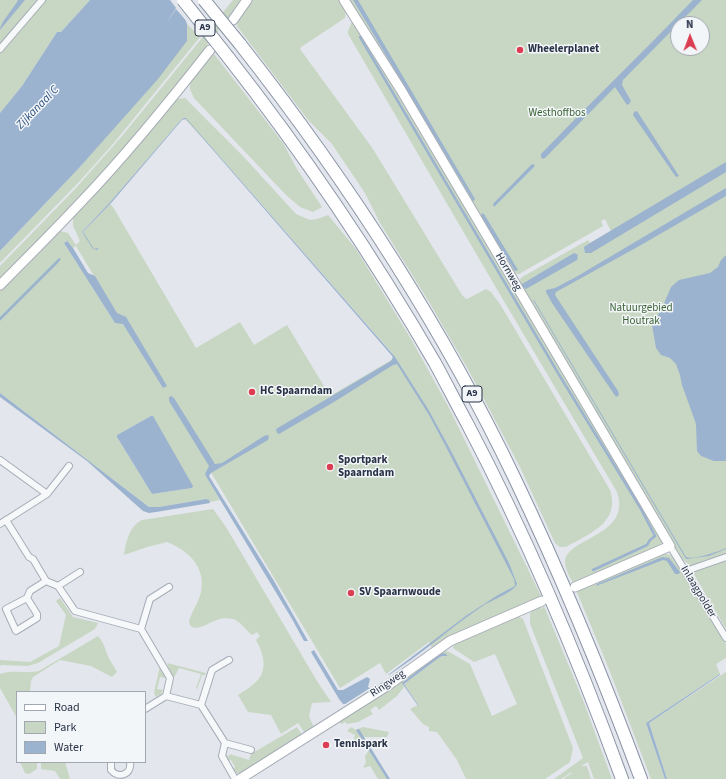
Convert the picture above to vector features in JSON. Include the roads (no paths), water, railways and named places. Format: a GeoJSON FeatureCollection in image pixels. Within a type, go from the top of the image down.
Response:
{"type":"FeatureCollection","features":[{"type":"Feature","properties":{"kind":"highway","name":"A9"},"geometry":{"type":"LineString","coordinates":[[182,0],[265,104],[299,151],[372,258],[436,364],[492,472],[538,569],[565,631],[622,779]]}},
{"type":"Feature","properties":{"kind":"highway","name":"A9"},"geometry":{"type":"LineString","coordinates":[[204,0],[272,85],[346,187],[387,250],[457,367],[515,477],[561,578],[618,717],[641,779]]}},
{"type":"Feature","properties":{"kind":"street"},"geometry":{"type":"LineString","coordinates":[[0,49],[42,0]]}},
{"type":"Feature","properties":{"kind":"street"},"geometry":{"type":"LineString","coordinates":[[233,20],[247,0]]}},
{"type":"Feature","properties":{"kind":"street","name":"Hornweg"},"geometry":{"type":"LineString","coordinates":[[344,0],[400,90],[670,546]]}},
{"type":"Feature","properties":{"kind":"street"},"geometry":{"type":"LineString","coordinates":[[0,285],[93,189],[180,88],[210,50]]}},
{"type":"Feature","properties":{"kind":"street"},"geometry":{"type":"LineString","coordinates":[[0,460],[48,494]]}},
{"type":"Feature","properties":{"kind":"street"},"geometry":{"type":"LineString","coordinates":[[69,466],[48,494],[3,522],[28,557],[33,559],[46,582],[58,586],[75,611],[141,629],[170,678],[166,696],[146,708]]}},
{"type":"Feature","properties":{"kind":"street"},"geometry":{"type":"LineString","coordinates":[[575,587],[670,546]]}},
{"type":"Feature","properties":{"kind":"street","name":"Inlaagpolder"},"geometry":{"type":"LineString","coordinates":[[670,546],[726,638]]}},
{"type":"Feature","properties":{"kind":"street"},"geometry":{"type":"LineString","coordinates":[[686,571],[726,557]]}},
{"type":"Feature","properties":{"kind":"street"},"geometry":{"type":"LineString","coordinates":[[58,586],[80,572]]}},
{"type":"Feature","properties":{"kind":"street"},"geometry":{"type":"LineString","coordinates":[[27,598],[37,614],[37,618],[16,631],[6,610],[27,598],[30,591],[46,582]]}},
{"type":"Feature","properties":{"kind":"street"},"geometry":{"type":"LineString","coordinates":[[141,629],[150,599],[169,587]]}},
{"type":"Feature","properties":{"kind":"street","name":"Ringweg"},"geometry":{"type":"LineString","coordinates":[[240,779],[387,686],[450,641],[542,601]]}},
{"type":"Feature","properties":{"kind":"street"},"geometry":{"type":"LineString","coordinates":[[201,705],[212,670],[229,660]]}},
{"type":"Feature","properties":{"kind":"street"},"geometry":{"type":"LineString","coordinates":[[166,696],[201,705],[225,743],[251,750]]}},
{"type":"Feature","properties":{"kind":"street"},"geometry":{"type":"LineString","coordinates":[[225,743],[222,756],[235,779]]}},
{"type":"Feature","properties":{"kind":"street"},"geometry":{"type":"LineString","coordinates":[[111,763],[111,770],[119,776],[123,776],[128,772],[130,769],[130,763]]}},
{"type":"Feature","properties":{"kind":"water"},"geometry":{"type":"Polygon","coordinates":[[[18,0],[25,0],[0,30],[2,23],[18,0]]]}},
{"type":"Feature","properties":{"kind":"water","name":"Zijkanaal C"},"geometry":{"type":"Polygon","coordinates":[[[90,0],[200,0],[184,16],[187,24],[187,41],[158,79],[79,168],[0,251],[0,113],[22,86],[57,32],[61,32],[90,0]]]}},
{"type":"Feature","properties":{"kind":"water"},"geometry":{"type":"Polygon","coordinates":[[[353,0],[358,0],[475,199],[474,201],[473,201],[353,0]]]}},
{"type":"Feature","properties":{"kind":"water"},"geometry":{"type":"Polygon","coordinates":[[[693,0],[702,0],[686,16],[677,16],[693,0]]]}},
{"type":"Feature","properties":{"kind":"water"},"geometry":{"type":"Polygon","coordinates":[[[670,23],[670,32],[623,80],[622,85],[631,101],[629,104],[627,105],[615,87],[545,158],[543,159],[541,157],[541,154],[670,23]]]}},
{"type":"Feature","properties":{"kind":"water"},"geometry":{"type":"Polygon","coordinates":[[[637,111],[679,176],[676,177],[633,115],[634,112],[637,111]]]}},
{"type":"Feature","properties":{"kind":"water"},"geometry":{"type":"Polygon","coordinates":[[[186,118],[395,357],[428,409],[450,449],[509,563],[517,584],[512,590],[508,593],[472,613],[389,675],[467,615],[515,586],[514,579],[429,415],[397,364],[279,434],[277,433],[276,429],[391,361],[393,357],[186,119],[182,120],[112,202],[83,232],[94,249],[98,248],[98,250],[93,249],[82,232],[112,200],[181,120],[186,118]]]}},
{"type":"Feature","properties":{"kind":"water"},"geometry":{"type":"Polygon","coordinates":[[[726,162],[726,172],[591,253],[585,253],[584,247],[590,243],[726,162]]]}},
{"type":"Feature","properties":{"kind":"water"},"geometry":{"type":"Polygon","coordinates":[[[533,164],[535,166],[494,207],[493,204],[533,164]]]}},
{"type":"Feature","properties":{"kind":"water"},"geometry":{"type":"Polygon","coordinates":[[[726,188],[726,196],[556,292],[555,295],[618,391],[619,395],[616,397],[552,303],[546,290],[555,288],[576,277],[726,188]]]}},
{"type":"Feature","properties":{"kind":"water"},"geometry":{"type":"Polygon","coordinates":[[[482,213],[518,270],[515,271],[481,217],[482,213]]]}},
{"type":"Feature","properties":{"kind":"water"},"geometry":{"type":"Polygon","coordinates":[[[67,241],[88,273],[95,276],[117,313],[126,317],[167,386],[163,388],[123,324],[115,323],[64,243],[67,241]]]}},
{"type":"Feature","properties":{"kind":"water"},"geometry":{"type":"Polygon","coordinates":[[[574,253],[578,255],[577,260],[526,289],[521,286],[522,284],[574,253]]]}},
{"type":"Feature","properties":{"kind":"water"},"geometry":{"type":"Polygon","coordinates":[[[726,255],[726,461],[714,461],[701,456],[697,451],[696,424],[682,385],[680,375],[676,364],[670,358],[661,355],[656,348],[652,325],[662,308],[671,287],[679,280],[710,273],[718,267],[721,260],[726,255]]]}},
{"type":"Feature","properties":{"kind":"water"},"geometry":{"type":"Polygon","coordinates":[[[59,258],[61,259],[57,264],[0,321],[0,317],[59,258]]]}},
{"type":"Feature","properties":{"kind":"water"},"geometry":{"type":"Polygon","coordinates":[[[533,300],[686,557],[700,557],[726,549],[709,556],[686,559],[533,300]]]}},
{"type":"Feature","properties":{"kind":"water"},"geometry":{"type":"Polygon","coordinates":[[[0,393],[149,507],[159,507],[206,499],[209,500],[210,503],[149,513],[143,511],[87,461],[0,397],[0,393]]]}},
{"type":"Feature","properties":{"kind":"water"},"geometry":{"type":"Polygon","coordinates":[[[171,396],[174,398],[215,464],[222,463],[264,436],[269,436],[268,440],[211,473],[209,476],[274,581],[308,641],[304,641],[207,478],[205,474],[209,466],[169,401],[169,397],[171,396]]]}},
{"type":"Feature","properties":{"kind":"water"},"geometry":{"type":"Polygon","coordinates":[[[153,416],[193,486],[192,488],[152,494],[117,437],[117,435],[153,416]]]}},
{"type":"Feature","properties":{"kind":"water"},"geometry":{"type":"Polygon","coordinates":[[[662,557],[669,558],[680,572],[679,574],[675,574],[667,561],[663,560],[596,586],[597,584],[662,557]]]}},
{"type":"Feature","properties":{"kind":"water"},"geometry":{"type":"Polygon","coordinates":[[[314,650],[338,690],[343,690],[367,677],[370,679],[368,687],[371,689],[368,689],[343,704],[311,652],[314,650]]]}},
{"type":"Feature","properties":{"kind":"water"},"geometry":{"type":"Polygon","coordinates":[[[444,653],[447,656],[440,657],[404,684],[418,706],[402,683],[440,654],[444,653]]]}},
{"type":"Feature","properties":{"kind":"water"},"geometry":{"type":"Polygon","coordinates":[[[720,674],[649,723],[667,779],[665,779],[646,723],[720,674]]]}},
{"type":"Feature","properties":{"kind":"water"},"geometry":{"type":"Polygon","coordinates":[[[358,729],[390,779],[387,779],[356,730],[358,729]]]}},
{"type":"Feature","properties":{"kind":"waterway"},"geometry":{"type":"LineString","coordinates":[[360,37],[558,373],[641,509],[655,536],[647,545],[593,570]]}},
{"type":"Feature","properties":{"kind":"place","name":"Wheelerplanet"},"geometry":{"type":"Point","coordinates":[520,50]}},
{"type":"Feature","properties":{"kind":"place","name":"HC Spaarndam"},"geometry":{"type":"Point","coordinates":[252,392]}},
{"type":"Feature","properties":{"kind":"place","name":"Sportpark Spaarndam"},"geometry":{"type":"Point","coordinates":[330,467]}},
{"type":"Feature","properties":{"kind":"place","name":"SV Spaarnwoude"},"geometry":{"type":"Point","coordinates":[351,593]}},
{"type":"Feature","properties":{"kind":"place","name":"Tennispark"},"geometry":{"type":"Point","coordinates":[326,745]}},
{"type":"Feature","properties":{"kind":"park label","name":"Westhoffbos"},"geometry":{"type":"Point","coordinates":[557,114]}},
{"type":"Feature","properties":{"kind":"park label","name":"Natuurgebied Houtrak"},"geometry":{"type":"Point","coordinates":[641,315]}}]}
